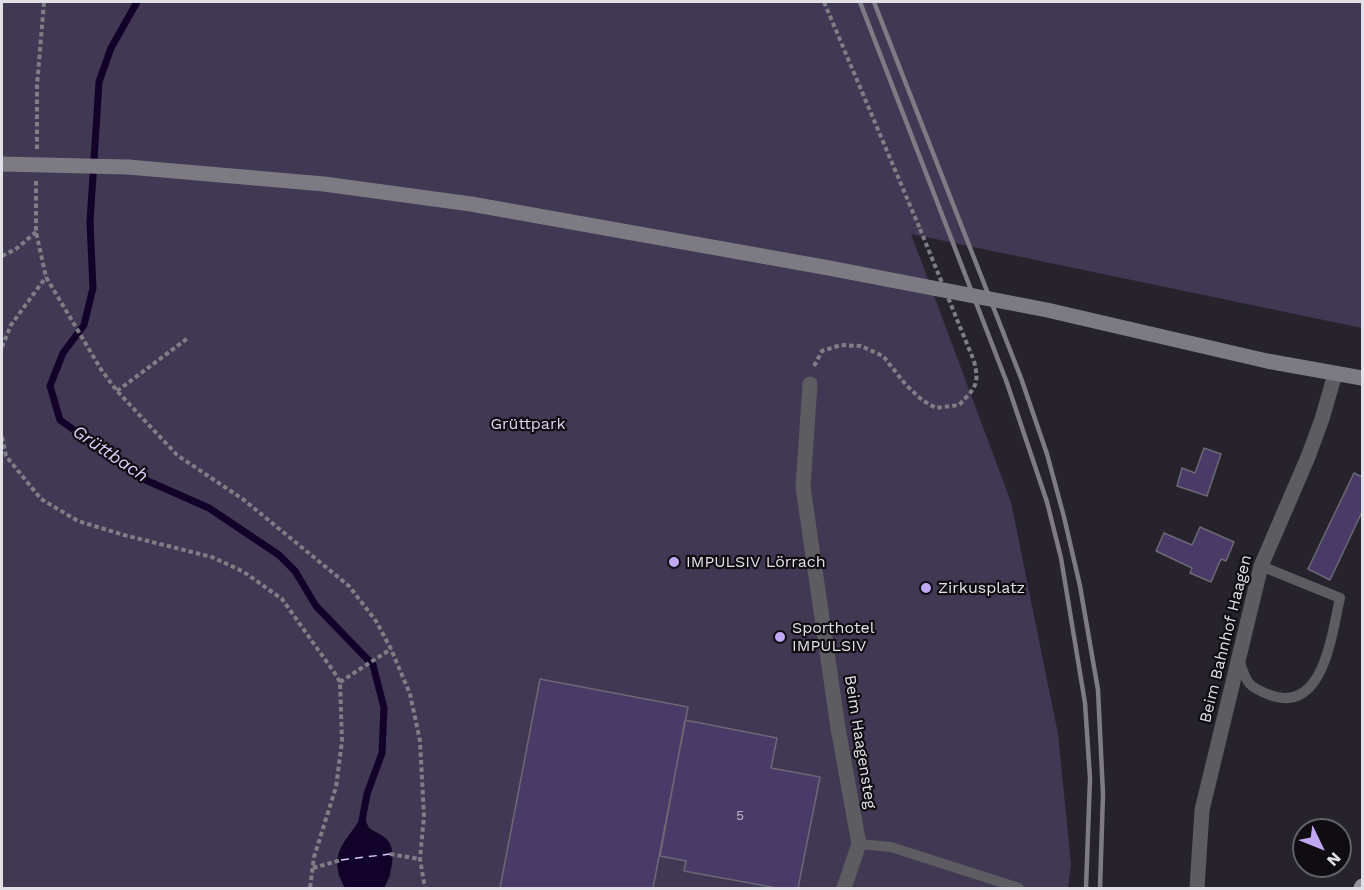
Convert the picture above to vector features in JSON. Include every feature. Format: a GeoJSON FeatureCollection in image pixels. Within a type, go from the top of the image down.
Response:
{"type":"FeatureCollection","features":[{"type":"Feature","properties":{"kind":"main road"},"geometry":{"type":"LineString","coordinates":[[2,164],[128,167],[324,184],[471,204],[1024,305],[1257,358],[1362,378]]}},
{"type":"Feature","properties":{"kind":"street","name":"Beim Bahnhof Haagen"},"geometry":{"type":"LineString","coordinates":[[1197,888],[1202,810],[1261,566],[1308,456],[1335,374]]}},
{"type":"Feature","properties":{"kind":"street","name":"Beim Haagensteg"},"geometry":{"type":"LineString","coordinates":[[810,384],[803,487],[838,728],[859,844],[844,888]]}},
{"type":"Feature","properties":{"kind":"lane"},"geometry":{"type":"LineString","coordinates":[[1239,657],[1246,681],[1259,691],[1278,698],[1296,696],[1310,688],[1325,665],[1340,598],[1261,566]]}},
{"type":"Feature","properties":{"kind":"lane"},"geometry":{"type":"LineString","coordinates":[[859,844],[891,847],[1019,888]]}},
{"type":"Feature","properties":{"kind":"path"},"geometry":{"type":"LineString","coordinates":[[37,154],[38,86],[44,2]]}},
{"type":"Feature","properties":{"kind":"path"},"geometry":{"type":"LineString","coordinates":[[810,384],[814,364],[822,351],[841,345],[861,346],[883,356],[906,385],[922,400],[936,408],[959,405],[973,390],[978,376],[920,229],[824,2]]}},
{"type":"Feature","properties":{"kind":"path"},"geometry":{"type":"LineString","coordinates":[[36,176],[36,232],[46,277],[87,347],[117,391],[177,455],[243,500],[349,586],[376,621],[410,694],[420,741],[424,816],[420,859],[425,888]]}},
{"type":"Feature","properties":{"kind":"path"},"geometry":{"type":"LineString","coordinates":[[2,256],[16,249],[36,232]]}},
{"type":"Feature","properties":{"kind":"path"},"geometry":{"type":"LineString","coordinates":[[2,347],[11,325],[46,277]]}},
{"type":"Feature","properties":{"kind":"path"},"geometry":{"type":"LineString","coordinates":[[117,391],[188,338]]}},
{"type":"Feature","properties":{"kind":"path"},"geometry":{"type":"LineString","coordinates":[[2,437],[4,457],[41,499],[78,520],[124,535],[212,557],[244,572],[282,599],[340,682],[342,741],[336,787],[312,868],[310,888]]}},
{"type":"Feature","properties":{"kind":"path"},"geometry":{"type":"LineString","coordinates":[[340,682],[391,649]]}},
{"type":"Feature","properties":{"kind":"path"},"geometry":{"type":"LineString","coordinates":[[390,854],[420,859]]}},
{"type":"Feature","properties":{"kind":"path"},"geometry":{"type":"LineString","coordinates":[[312,868],[341,860]]}},
{"type":"Feature","properties":{"kind":"green space","name":"Grüttpark"},"geometry":{"type":"Polygon","coordinates":[[[2,2],[1362,2],[1362,328],[911,234],[1011,502],[1058,734],[1071,864],[1068,888],[384,888],[391,875],[380,834],[369,828],[363,815],[344,842],[338,874],[345,888],[2,888],[2,2]]]}},
{"type":"Feature","properties":{"kind":"shaded area"},"geometry":{"type":"Polygon","coordinates":[[[363,814],[369,828],[384,837],[391,847],[392,865],[384,888],[345,888],[340,876],[337,865],[340,849],[363,814]]]}},
{"type":"Feature","properties":{"kind":"building"},"geometry":{"type":"Polygon","coordinates":[[[1204,448],[1221,454],[1207,496],[1177,486],[1182,468],[1195,473],[1204,448]]]}},
{"type":"Feature","properties":{"kind":"building"},"geometry":{"type":"Polygon","coordinates":[[[1354,473],[1362,477],[1362,512],[1330,580],[1308,569],[1354,473]]]}},
{"type":"Feature","properties":{"kind":"building"},"geometry":{"type":"Polygon","coordinates":[[[1200,527],[1234,542],[1226,561],[1221,559],[1211,582],[1190,573],[1192,568],[1156,551],[1164,533],[1192,545],[1200,527]]]}},
{"type":"Feature","properties":{"kind":"building"},"geometry":{"type":"Polygon","coordinates":[[[540,679],[688,707],[653,888],[500,888],[540,679]]]}},
{"type":"Feature","properties":{"kind":"building"},"geometry":{"type":"Polygon","coordinates":[[[685,720],[777,738],[771,768],[820,777],[798,888],[777,888],[684,871],[686,861],[660,856],[685,720]]]}},
{"type":"Feature","properties":{"kind":"waterway","name":"Grüttbach"},"geometry":{"type":"LineString","coordinates":[[137,2],[111,48],[99,82],[90,222],[93,288],[84,325],[63,353],[50,386],[60,420],[141,478],[209,508],[279,555],[295,571],[316,606],[373,665],[384,708],[382,753],[367,794],[362,821]]}},
{"type":"Feature","properties":{"kind":"ferry route"},"geometry":{"type":"LineString","coordinates":[[341,860],[390,854]]}},
{"type":"Feature","properties":{"kind":"railway"},"geometry":{"type":"LineString","coordinates":[[860,2],[1007,383],[1047,502],[1061,558],[1085,703],[1090,778],[1086,888]]}},
{"type":"Feature","properties":{"kind":"railway"},"geometry":{"type":"LineString","coordinates":[[874,2],[1021,378],[1047,454],[1064,517],[1080,586],[1098,690],[1103,794],[1100,888]]}},
{"type":"Feature","properties":{"kind":"place","name":"IMPULSIV Lörrach"},"geometry":{"type":"Point","coordinates":[674,562]}},
{"type":"Feature","properties":{"kind":"place","name":"Zirkusplatz"},"geometry":{"type":"Point","coordinates":[926,588]}},
{"type":"Feature","properties":{"kind":"place","name":"Sporthotel IMPULSIV"},"geometry":{"type":"Point","coordinates":[780,637]}}]}
